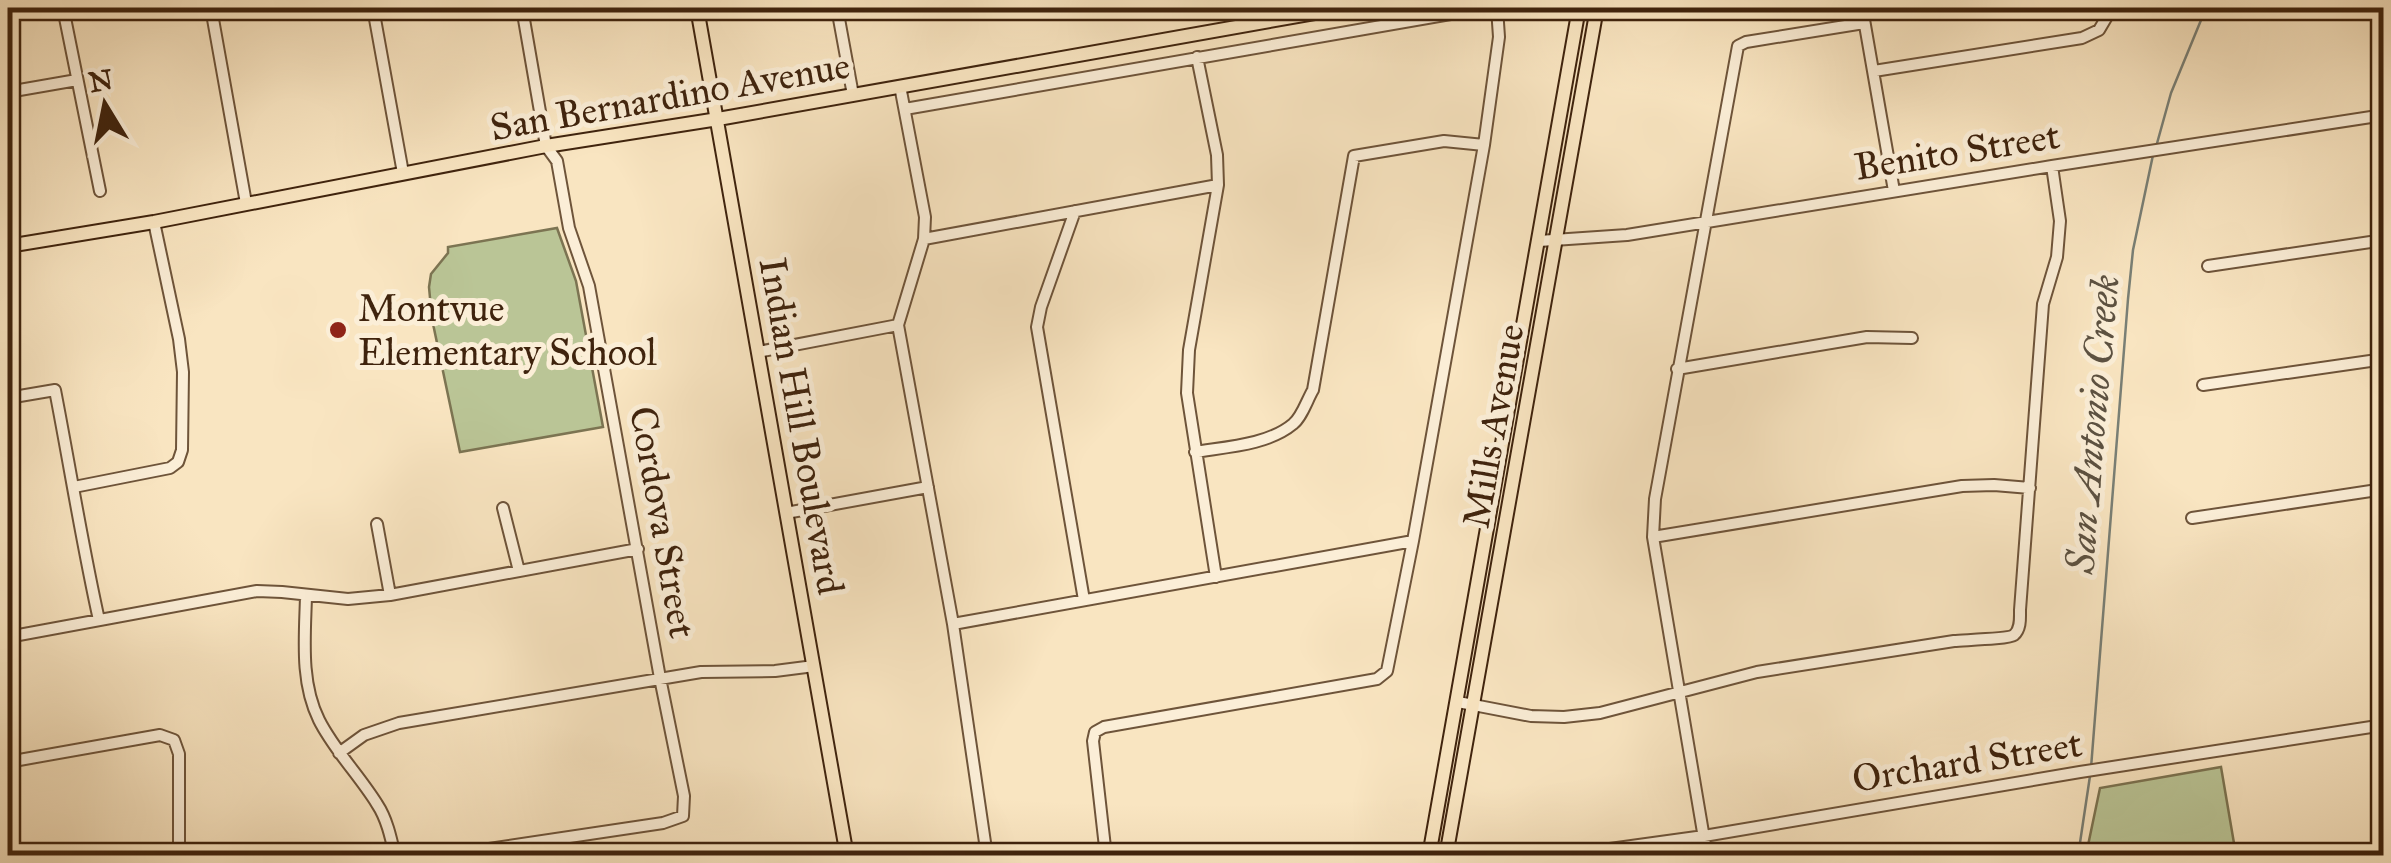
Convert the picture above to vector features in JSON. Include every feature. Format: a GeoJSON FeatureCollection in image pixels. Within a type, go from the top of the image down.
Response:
{"type":"FeatureCollection","features":[{"type":"Feature","properties":{"kind":"main road","name":"Indian Hill Boulevard"},"geometry":{"type":"LineString","coordinates":[[697,8],[847,856]]}},
{"type":"Feature","properties":{"kind":"main road","name":"San Bernardino Avenue"},"geometry":{"type":"LineString","coordinates":[[8,246],[1307,10],[1344,8]]}},
{"type":"Feature","properties":{"kind":"main road","name":"Mills Avenue"},"geometry":{"type":"LineString","coordinates":[[1430,856],[1579,8]]}},
{"type":"Feature","properties":{"kind":"main road","name":"Mills Avenue"},"geometry":{"type":"LineString","coordinates":[[1446,856],[1596,8]]}},
{"type":"Feature","properties":{"kind":"street"},"geometry":{"type":"LineString","coordinates":[[64,8],[100,191]]}},
{"type":"Feature","properties":{"kind":"street"},"geometry":{"type":"LineString","coordinates":[[211,8],[246,203]]}},
{"type":"Feature","properties":{"kind":"street"},"geometry":{"type":"LineString","coordinates":[[373,8],[403,173]]}},
{"type":"Feature","properties":{"kind":"street","name":"Cordova Street"},"geometry":{"type":"LineString","coordinates":[[442,856],[683,816],[684,796],[589,286],[569,228],[557,161],[546,146],[522,8]]}},
{"type":"Feature","properties":{"kind":"street"},"geometry":{"type":"LineString","coordinates":[[837,8],[853,95]]}},
{"type":"Feature","properties":{"kind":"street"},"geometry":{"type":"LineString","coordinates":[[905,110],[1485,8]]}},
{"type":"Feature","properties":{"kind":"street"},"geometry":{"type":"LineString","coordinates":[[1106,856],[1095,732],[1104,727],[1377,679],[1387,671],[1484,145],[1499,37],[1497,8]]}},
{"type":"Feature","properties":{"kind":"street"},"geometry":{"type":"LineString","coordinates":[[1862,8],[1894,191]]}},
{"type":"Feature","properties":{"kind":"street"},"geometry":{"type":"LineString","coordinates":[[1874,71],[2082,38],[2099,30],[2112,8]]}},
{"type":"Feature","properties":{"kind":"street"},"geometry":{"type":"LineString","coordinates":[[1707,856],[1654,537],[1655,499],[1704,221],[1738,46],[1864,23]]}},
{"type":"Feature","properties":{"kind":"street"},"geometry":{"type":"LineString","coordinates":[[1197,57],[1218,185],[1189,350],[1187,393],[1216,577]]}},
{"type":"Feature","properties":{"kind":"street"},"geometry":{"type":"LineString","coordinates":[[8,92],[78,80]]}},
{"type":"Feature","properties":{"kind":"street"},"geometry":{"type":"LineString","coordinates":[[900,86],[925,218],[924,239],[898,325],[954,624],[987,856]]}},
{"type":"Feature","properties":{"kind":"street","name":"Benito Street"},"geometry":{"type":"LineString","coordinates":[[1539,240],[1627,234],[2384,115]]}},
{"type":"Feature","properties":{"kind":"street"},"geometry":{"type":"LineString","coordinates":[[1195,452],[1255,442],[1296,422],[1313,390],[1354,156],[1444,140],[1484,145]]}},
{"type":"Feature","properties":{"kind":"street"},"geometry":{"type":"LineString","coordinates":[[1458,702],[1531,716],[1564,717],[1633,706],[1757,672],[1954,640],[2014,635],[2019,627],[2043,304],[2057,257],[2060,221],[2052,166]]}},
{"type":"Feature","properties":{"kind":"street"},"geometry":{"type":"LineString","coordinates":[[924,239],[1218,185]]}},
{"type":"Feature","properties":{"kind":"street"},"geometry":{"type":"LineString","coordinates":[[1075,211],[1037,327],[1084,600]]}},
{"type":"Feature","properties":{"kind":"street"},"geometry":{"type":"LineString","coordinates":[[74,487],[170,468],[178,462],[182,450],[183,372],[154,222]]}},
{"type":"Feature","properties":{"kind":"street"},"geometry":{"type":"LineString","coordinates":[[2208,266],[2384,240]]}},
{"type":"Feature","properties":{"kind":"street"},"geometry":{"type":"LineString","coordinates":[[758,352],[898,325]]}},
{"type":"Feature","properties":{"kind":"street"},"geometry":{"type":"LineString","coordinates":[[1678,369],[1867,337],[1912,338]]}},
{"type":"Feature","properties":{"kind":"street"},"geometry":{"type":"LineString","coordinates":[[2202,386],[2384,359]]}},
{"type":"Feature","properties":{"kind":"street"},"geometry":{"type":"LineString","coordinates":[[8,398],[55,390],[99,620]]}},
{"type":"Feature","properties":{"kind":"street"},"geometry":{"type":"LineString","coordinates":[[1654,537],[1962,486],[2030,488]]}},
{"type":"Feature","properties":{"kind":"street"},"geometry":{"type":"LineString","coordinates":[[786,513],[928,487]]}},
{"type":"Feature","properties":{"kind":"street"},"geometry":{"type":"LineString","coordinates":[[2192,518],[2384,489]]}},
{"type":"Feature","properties":{"kind":"street"},"geometry":{"type":"LineString","coordinates":[[503,508],[518,572]]}},
{"type":"Feature","properties":{"kind":"street"},"geometry":{"type":"LineString","coordinates":[[377,524],[390,595]]}},
{"type":"Feature","properties":{"kind":"street"},"geometry":{"type":"LineString","coordinates":[[954,624],[1413,541]]}},
{"type":"Feature","properties":{"kind":"street"},"geometry":{"type":"LineString","coordinates":[[8,637],[258,592],[348,599],[390,595],[638,549]]}},
{"type":"Feature","properties":{"kind":"street"},"geometry":{"type":"LineString","coordinates":[[306,596],[304,653],[308,688],[318,718],[379,806],[395,856]]}},
{"type":"Feature","properties":{"kind":"street"},"geometry":{"type":"LineString","coordinates":[[340,752],[364,735],[399,723],[701,672],[814,666]]}},
{"type":"Feature","properties":{"kind":"street","name":"Orchard Street"},"geometry":{"type":"LineString","coordinates":[[1559,856],[2384,725]]}},
{"type":"Feature","properties":{"kind":"street"},"geometry":{"type":"LineString","coordinates":[[8,762],[160,736],[174,740],[179,754],[178,856]]}},
{"type":"Feature","properties":{"kind":"green space"},"geometry":{"type":"Polygon","coordinates":[[[557,228],[576,281],[603,427],[460,452],[432,319],[431,274],[448,253],[448,247],[557,228]]]}},
{"type":"Feature","properties":{"kind":"green space"},"geometry":{"type":"Polygon","coordinates":[[[2221,767],[2236,855],[2086,855],[2100,788],[2221,767]]]}},
{"type":"Feature","properties":{"kind":"waterway","name":"San Antonio Creek"},"geometry":{"type":"LineString","coordinates":[[2156,147],[2171,93],[2206,8]]}},
{"type":"Feature","properties":{"kind":"waterway","name":"San Antonio Creek"},"geometry":{"type":"LineString","coordinates":[[2091,768],[2128,299],[2133,250],[2153,155]]}},
{"type":"Feature","properties":{"kind":"waterway","name":"San Antonio Creek"},"geometry":{"type":"LineString","coordinates":[[2078,856],[2090,776]]}},
{"type":"Feature","properties":{"kind":"place","name":"Montvue Elementary School"},"geometry":{"type":"Point","coordinates":[338,330]}}]}
